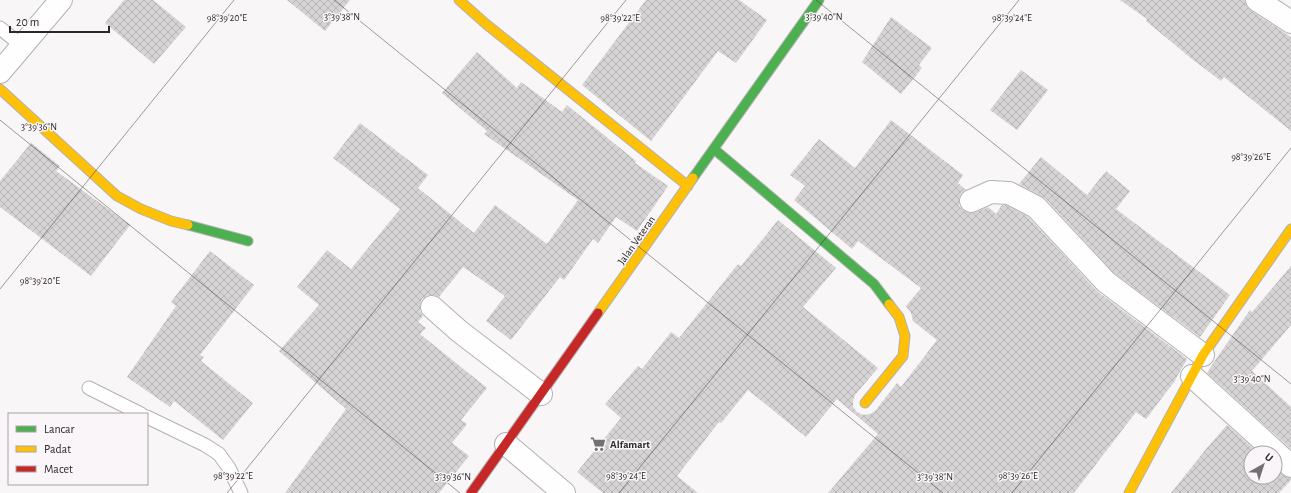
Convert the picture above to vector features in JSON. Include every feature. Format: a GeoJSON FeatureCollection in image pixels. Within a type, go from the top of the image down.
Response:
{"type":"FeatureCollection","features":[{"type":"Feature","properties":{"kind":"street"},"geometry":{"type":"LineString","coordinates":[[0,72],[21,45],[61,0]]}},
{"type":"Feature","properties":{"kind":"street"},"geometry":{"type":"LineString","coordinates":[[459,0],[486,24],[688,186]]}},
{"type":"Feature","properties":{"kind":"street","name":"Jalan Veteran"},"geometry":{"type":"LineString","coordinates":[[471,493],[819,0]]}},
{"type":"Feature","properties":{"kind":"street"},"geometry":{"type":"LineString","coordinates":[[1257,0],[1291,22]]}},
{"type":"Feature","properties":{"kind":"street"},"geometry":{"type":"LineString","coordinates":[[0,89],[117,196],[141,209],[171,221],[248,241]]}},
{"type":"Feature","properties":{"kind":"street"},"geometry":{"type":"LineString","coordinates":[[714,149],[874,284],[899,316],[905,336],[903,356],[865,402]]}},
{"type":"Feature","properties":{"kind":"street"},"geometry":{"type":"LineString","coordinates":[[971,201],[991,192],[1009,193],[1036,207],[1106,282],[1203,355]]}},
{"type":"Feature","properties":{"kind":"street"},"geometry":{"type":"LineString","coordinates":[[1129,493],[1203,355],[1291,229]]}},
{"type":"Feature","properties":{"kind":"street"},"geometry":{"type":"LineString","coordinates":[[432,307],[459,331],[541,394]]}},
{"type":"Feature","properties":{"kind":"street"},"geometry":{"type":"LineString","coordinates":[[1192,376],[1291,466]]}},
{"type":"Feature","properties":{"kind":"street"},"geometry":{"type":"LineString","coordinates":[[506,444],[564,493]]}},
{"type":"Feature","properties":{"kind":"lane"},"geometry":{"type":"LineString","coordinates":[[0,28],[21,45]]}},
{"type":"Feature","properties":{"kind":"lane"},"geometry":{"type":"LineString","coordinates":[[89,388],[139,413]]}},
{"type":"Feature","properties":{"kind":"lane"},"geometry":{"type":"LineString","coordinates":[[148,417],[205,445],[219,454],[229,468],[241,493]]}},
{"type":"Feature","properties":{"kind":"building"},"geometry":{"type":"Polygon","coordinates":[[[124,0],[153,0],[186,27],[154,64],[105,23],[124,0]]]}},
{"type":"Feature","properties":{"kind":"building"},"geometry":{"type":"Polygon","coordinates":[[[287,0],[350,0],[325,31],[287,0]]]}},
{"type":"Feature","properties":{"kind":"building"},"geometry":{"type":"Polygon","coordinates":[[[646,0],[739,0],[767,20],[736,63],[718,51],[651,141],[582,85],[646,0]]]}},
{"type":"Feature","properties":{"kind":"building"},"geometry":{"type":"Polygon","coordinates":[[[1120,0],[1245,0],[1246,6],[1250,10],[1291,37],[1291,131],[1224,77],[1221,81],[1192,59],[1146,21],[1147,19],[1120,0]]]}},
{"type":"Feature","properties":{"kind":"building"},"geometry":{"type":"Polygon","coordinates":[[[891,17],[932,48],[919,65],[922,68],[901,94],[862,62],[891,17]]]}},
{"type":"Feature","properties":{"kind":"building"},"geometry":{"type":"Polygon","coordinates":[[[477,52],[517,88],[521,82],[562,112],[567,105],[636,161],[635,163],[668,186],[637,231],[616,217],[598,243],[593,239],[564,280],[560,277],[511,340],[486,321],[505,296],[463,267],[439,297],[428,295],[422,299],[420,311],[423,316],[418,322],[426,328],[420,334],[487,388],[461,420],[467,424],[452,443],[469,456],[439,493],[285,493],[346,409],[279,351],[319,305],[297,287],[327,250],[351,269],[400,209],[333,158],[360,123],[428,175],[418,188],[474,233],[495,205],[547,244],[578,200],[484,134],[487,131],[442,93],[477,52]]]}},
{"type":"Feature","properties":{"kind":"building"},"geometry":{"type":"Polygon","coordinates":[[[1021,70],[1048,90],[1017,130],[990,110],[1021,70]]]}},
{"type":"Feature","properties":{"kind":"building"},"geometry":{"type":"Polygon","coordinates":[[[891,120],[963,175],[958,183],[966,190],[961,193],[959,199],[959,206],[963,211],[970,213],[988,207],[996,214],[1002,205],[1006,205],[1028,217],[1098,292],[1187,359],[1174,382],[1146,419],[1136,412],[1074,493],[828,493],[878,434],[837,399],[806,437],[748,390],[721,423],[719,422],[677,476],[698,493],[603,493],[577,472],[621,418],[605,404],[638,366],[642,369],[671,332],[679,338],[738,264],[741,266],[778,220],[836,268],[803,307],[878,368],[855,395],[853,407],[857,412],[863,415],[870,414],[875,411],[897,383],[901,387],[937,340],[913,321],[911,313],[906,306],[921,288],[858,241],[852,249],[794,200],[805,186],[790,175],[819,139],[855,168],[891,120]]]}},
{"type":"Feature","properties":{"kind":"building"},"geometry":{"type":"Polygon","coordinates":[[[31,143],[60,166],[56,171],[130,225],[91,276],[0,207],[0,181],[31,143]]]}},
{"type":"Feature","properties":{"kind":"building"},"geometry":{"type":"Polygon","coordinates":[[[1041,157],[1087,195],[1106,171],[1130,191],[1116,209],[1230,295],[1200,337],[1114,273],[1045,198],[1019,184],[1041,157]]]}},
{"type":"Feature","properties":{"kind":"building"},"geometry":{"type":"Polygon","coordinates":[[[210,251],[254,285],[200,355],[204,357],[201,361],[253,403],[223,440],[174,401],[170,407],[127,377],[176,306],[171,302],[210,251]]]}},
{"type":"Feature","properties":{"kind":"building"},"geometry":{"type":"Polygon","coordinates":[[[1291,266],[1291,325],[1252,371],[1291,407],[1291,449],[1207,373],[1250,310],[1252,312],[1291,266]]]}},
{"type":"Feature","properties":{"kind":"building"},"geometry":{"type":"Polygon","coordinates":[[[1227,425],[1249,445],[1243,445],[1243,485],[1283,485],[1283,475],[1291,478],[1291,480],[1279,493],[1171,493],[1227,425]]]}},
{"type":"Feature","properties":{"kind":"traffic: fast"},"geometry":{"type":"LineString","coordinates":[[693,178],[819,0]]}},
{"type":"Feature","properties":{"kind":"traffic: fast"},"geometry":{"type":"LineString","coordinates":[[714,149],[874,284],[889,304]]}},
{"type":"Feature","properties":{"kind":"traffic: fast"},"geometry":{"type":"LineString","coordinates":[[188,225],[248,241]]}},
{"type":"Feature","properties":{"kind":"traffic: slow"},"geometry":{"type":"LineString","coordinates":[[459,0],[486,24],[688,186]]}},
{"type":"Feature","properties":{"kind":"traffic: slow"},"geometry":{"type":"LineString","coordinates":[[0,89],[117,196],[141,209],[171,221],[188,225]]}},
{"type":"Feature","properties":{"kind":"traffic: slow"},"geometry":{"type":"LineString","coordinates":[[598,313],[693,178]]}},
{"type":"Feature","properties":{"kind":"traffic: slow"},"geometry":{"type":"LineString","coordinates":[[1129,493],[1203,355],[1291,229]]}},
{"type":"Feature","properties":{"kind":"traffic: slow"},"geometry":{"type":"LineString","coordinates":[[865,403],[903,356],[905,336],[899,317],[889,304]]}},
{"type":"Feature","properties":{"kind":"traffic: jam"},"geometry":{"type":"LineString","coordinates":[[471,493],[598,313]]}},
{"type":"Feature","properties":{"kind":"place","name":"Alfamart"},"geometry":{"type":"Point","coordinates":[598,444]}}]}
